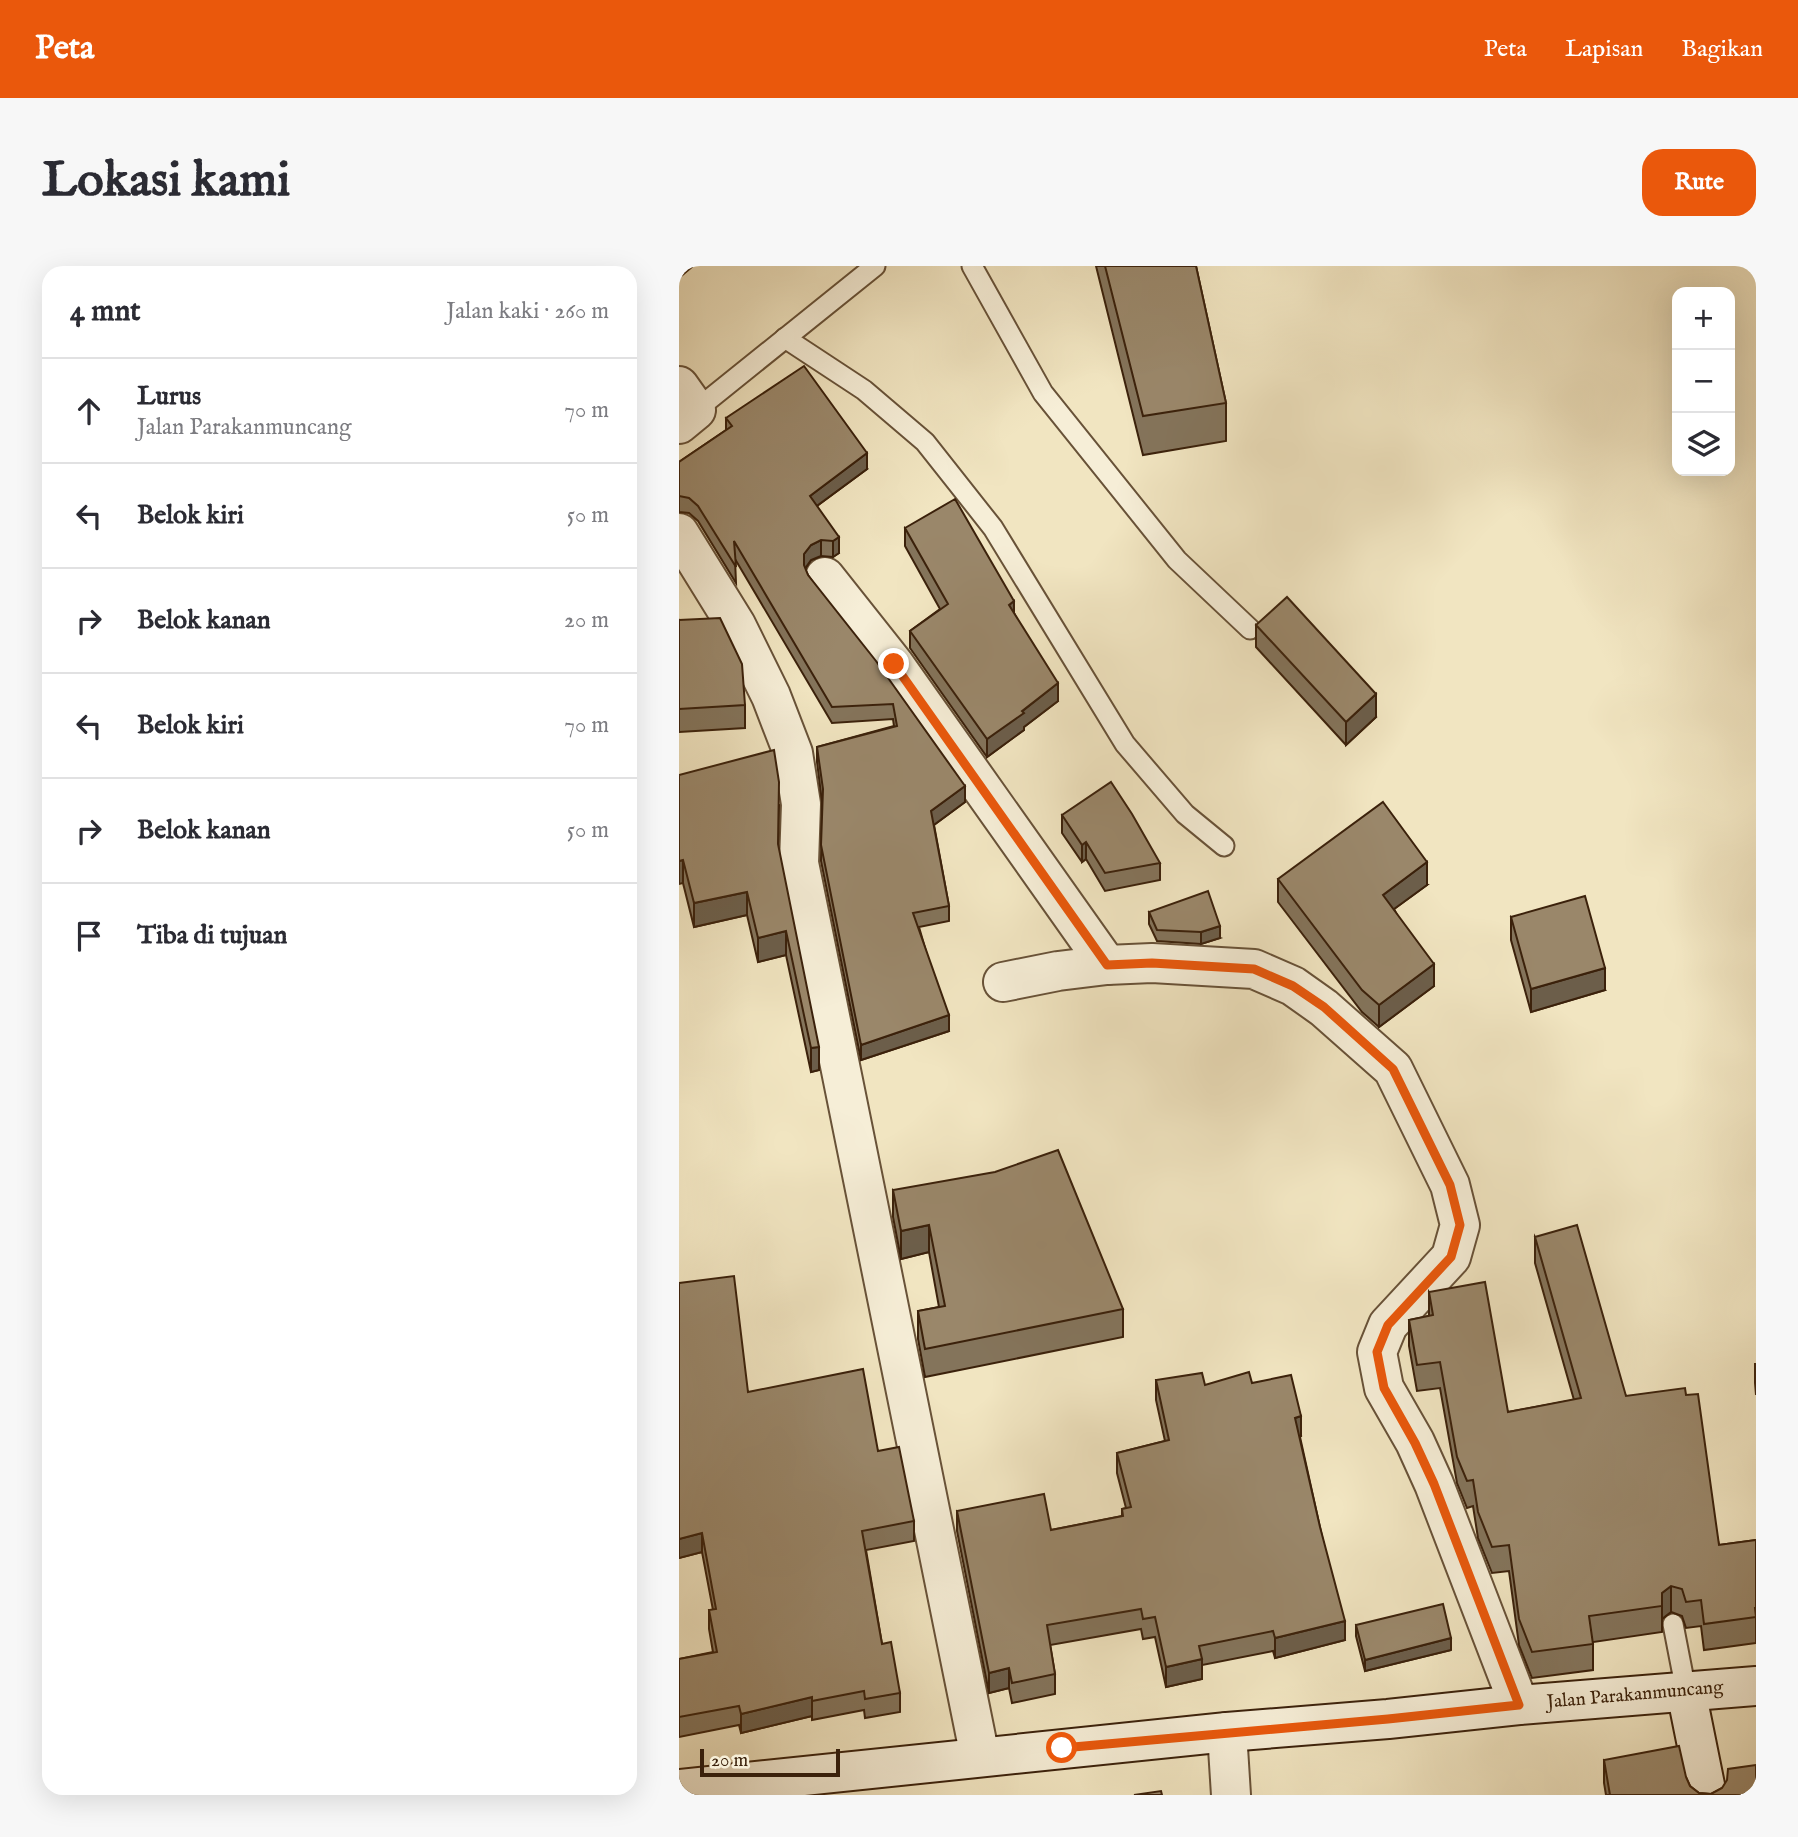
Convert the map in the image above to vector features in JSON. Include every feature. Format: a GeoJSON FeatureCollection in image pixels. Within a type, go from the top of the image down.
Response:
{"type":"FeatureCollection","features":[{"type":"Feature","properties":{"kind":"street"},"geometry":{"type":"LineString","coordinates":[[679,533],[736,625],[771,696],[793,753],[801,804],[799,863],[980,1757]]}},
{"type":"Feature","properties":{"kind":"street"},"geometry":{"type":"LineString","coordinates":[[825,577],[931,715],[1107,965]]}},
{"type":"Feature","properties":{"kind":"street"},"geometry":{"type":"LineString","coordinates":[[1003,982],[1107,965],[1152,963],[1254,969],[1293,986],[1324,1007],[1393,1069],[1450,1185],[1460,1225],[1451,1257],[1388,1325],[1377,1352],[1384,1388],[1434,1484],[1519,1705]]}},
{"type":"Feature","properties":{"kind":"street","name":"Jalan Parakanmuncang"},"geometry":{"type":"LineString","coordinates":[[679,1789],[1227,1732],[1756,1686]]}},
{"type":"Feature","properties":{"kind":"street"},"geometry":{"type":"LineString","coordinates":[[1686,1691],[1707,1795]]}},
{"type":"Feature","properties":{"kind":"street"},"geometry":{"type":"LineString","coordinates":[[1227,1732],[1231,1795]]}},
{"type":"Feature","properties":{"kind":"lane"},"geometry":{"type":"LineString","coordinates":[[685,407],[785,338],[875,266]]}},
{"type":"Feature","properties":{"kind":"lane"},"geometry":{"type":"LineString","coordinates":[[972,266],[1043,393],[1177,560],[1250,629]]}},
{"type":"Feature","properties":{"kind":"lane"},"geometry":{"type":"LineString","coordinates":[[785,338],[864,390],[925,442],[993,527],[1125,744],[1185,814],[1224,846]]}},
{"type":"Feature","properties":{"kind":"lane"},"geometry":{"type":"LineString","coordinates":[[1673,1624],[1686,1691]]}},
{"type":"Feature","properties":{"kind":"building"},"geometry":{"type":"Polygon","coordinates":[[[1105,266],[1196,266],[1226,403],[1143,416],[1105,266]]]}},
{"type":"Feature","properties":{"kind":"building"},"geometry":{"type":"Polygon","coordinates":[[[804,366],[867,453],[810,496],[839,537],[833,541],[821,540],[811,545],[804,554],[804,565],[808,575],[876,661],[965,786],[931,811],[949,906],[913,913],[949,1015],[861,1045],[821,845],[823,789],[817,747],[897,726],[893,704],[832,707],[734,541],[736,567],[698,506],[689,498],[679,496],[679,462],[732,426],[726,418],[804,366]]]}},
{"type":"Feature","properties":{"kind":"building"},"geometry":{"type":"Polygon","coordinates":[[[955,499],[1014,601],[1009,605],[1058,683],[1022,711],[1024,713],[987,739],[910,631],[948,604],[905,528],[955,499]]]}},
{"type":"Feature","properties":{"kind":"building"},"geometry":{"type":"Polygon","coordinates":[[[1287,597],[1376,694],[1346,722],[1256,625],[1287,597]]]}},
{"type":"Feature","properties":{"kind":"building"},"geometry":{"type":"Polygon","coordinates":[[[720,618],[742,664],[745,705],[679,709],[679,620],[720,618]]]}},
{"type":"Feature","properties":{"kind":"building"},"geometry":{"type":"Polygon","coordinates":[[[774,750],[779,782],[778,844],[819,1047],[811,1048],[786,931],[758,938],[747,892],[694,903],[683,860],[679,861],[679,775],[774,750]]]}},
{"type":"Feature","properties":{"kind":"building"},"geometry":{"type":"Polygon","coordinates":[[[1111,782],[1160,863],[1105,873],[1086,842],[1082,845],[1062,815],[1111,782]]]}},
{"type":"Feature","properties":{"kind":"building"},"geometry":{"type":"Polygon","coordinates":[[[1383,802],[1427,862],[1383,895],[1434,964],[1379,1005],[1362,990],[1278,879],[1383,802]]]}},
{"type":"Feature","properties":{"kind":"building"},"geometry":{"type":"Polygon","coordinates":[[[1208,891],[1220,926],[1201,932],[1157,930],[1149,912],[1208,891]]]}},
{"type":"Feature","properties":{"kind":"building"},"geometry":{"type":"Polygon","coordinates":[[[1585,896],[1605,968],[1531,989],[1511,917],[1585,896]]]}},
{"type":"Feature","properties":{"kind":"building"},"geometry":{"type":"Polygon","coordinates":[[[1058,1150],[1123,1309],[925,1349],[918,1311],[945,1306],[929,1225],[901,1231],[893,1190],[995,1172],[1058,1150]]]}},
{"type":"Feature","properties":{"kind":"building"},"geometry":{"type":"Polygon","coordinates":[[[1577,1225],[1626,1396],[1685,1388],[1686,1395],[1698,1394],[1719,1545],[1756,1540],[1756,1617],[1704,1624],[1701,1600],[1686,1602],[1682,1589],[1671,1586],[1662,1593],[1662,1606],[1589,1616],[1593,1644],[1532,1652],[1519,1619],[1509,1545],[1492,1547],[1478,1512],[1473,1480],[1467,1481],[1457,1457],[1440,1362],[1417,1365],[1409,1320],[1433,1315],[1429,1292],[1485,1282],[1508,1412],[1581,1398],[1535,1237],[1577,1225]]]}},
{"type":"Feature","properties":{"kind":"building"},"geometry":{"type":"Polygon","coordinates":[[[734,1276],[748,1392],[863,1369],[878,1451],[899,1447],[914,1521],[862,1531],[882,1644],[891,1642],[900,1693],[865,1699],[864,1691],[812,1701],[812,1697],[741,1714],[739,1706],[679,1717],[679,1659],[717,1652],[709,1610],[716,1609],[702,1533],[679,1539],[679,1283],[734,1276]]]}},
{"type":"Feature","properties":{"kind":"building"},"geometry":{"type":"Polygon","coordinates":[[[1249,1372],[1252,1383],[1291,1375],[1301,1416],[1295,1418],[1345,1621],[1275,1638],[1273,1631],[1199,1646],[1202,1659],[1166,1667],[1155,1617],[1143,1619],[1141,1609],[1047,1625],[1055,1674],[1012,1683],[1009,1668],[989,1673],[957,1511],[1044,1494],[1051,1530],[1123,1516],[1122,1509],[1131,1507],[1117,1453],[1169,1440],[1156,1380],[1202,1373],[1205,1385],[1249,1372]]]}},
{"type":"Feature","properties":{"kind":"building"},"geometry":{"type":"Polygon","coordinates":[[[1443,1604],[1451,1638],[1365,1660],[1356,1625],[1443,1604]]]}},
{"type":"Feature","properties":{"kind":"building"},"geometry":{"type":"Polygon","coordinates":[[[1679,1746],[1686,1777],[1690,1786],[1699,1793],[1711,1794],[1722,1788],[1727,1780],[1728,1769],[1756,1765],[1756,1795],[1610,1795],[1604,1760],[1679,1746]]]}},
{"type":"Feature","properties":{"kind":"building"},"geometry":{"type":"Polygon","coordinates":[[[1161,1791],[1162,1795],[1134,1795],[1161,1791]]]}},
{"type":"Feature","properties":{"kind":"route"},"geometry":{"type":"LineString","coordinates":[[894,664],[1107,965],[1152,963],[1254,969],[1293,986],[1324,1007],[1393,1069],[1450,1185],[1460,1225],[1451,1257],[1388,1325],[1377,1352],[1384,1388],[1434,1484],[1519,1705],[1062,1748]]}}]}
